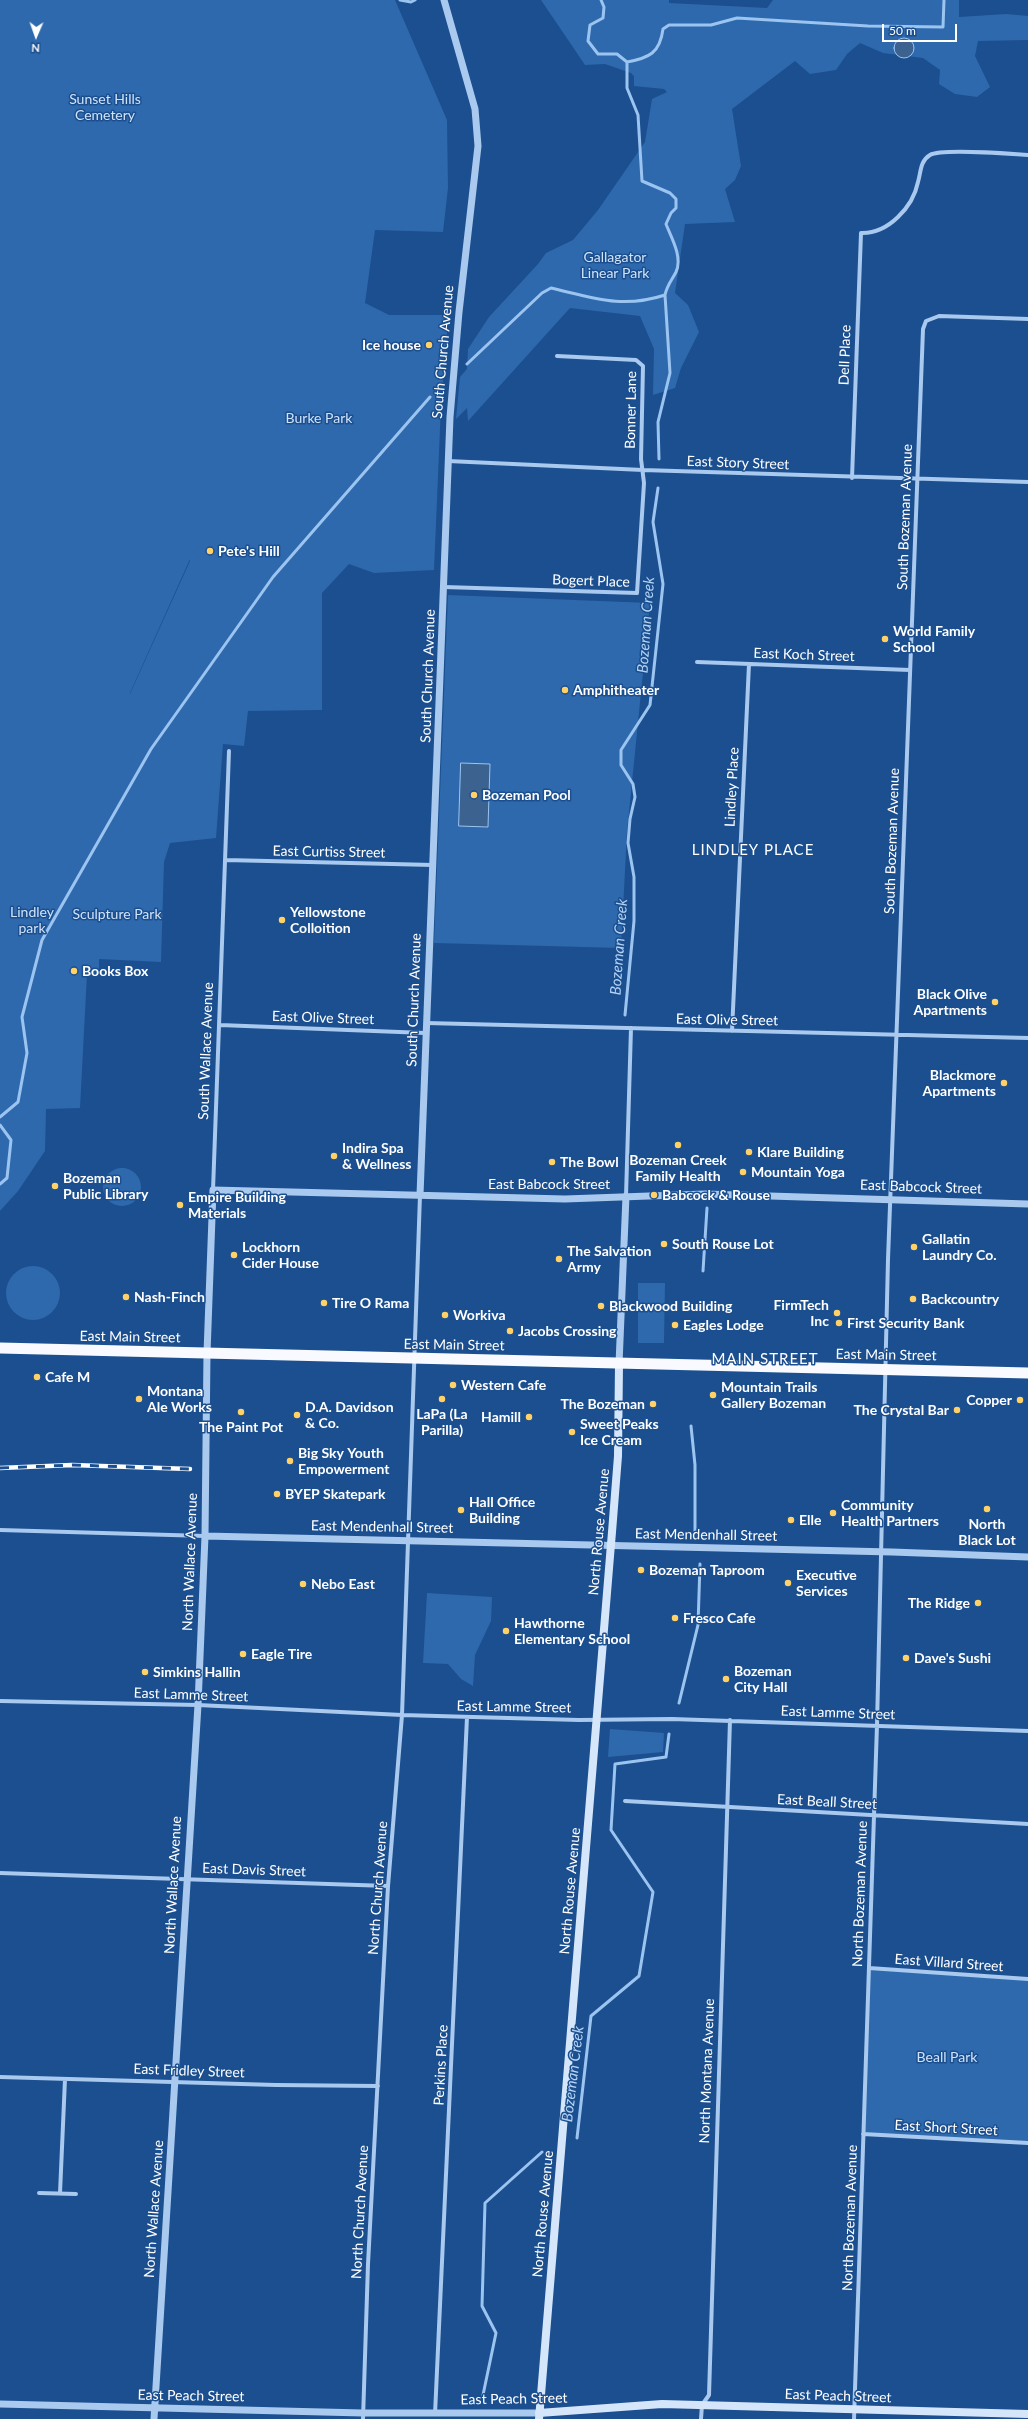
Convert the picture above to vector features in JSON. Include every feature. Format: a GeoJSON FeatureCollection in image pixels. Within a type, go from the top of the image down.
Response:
{"type":"FeatureCollection","features":[{"type":"Feature","properties":{"kind":"highway","name":"East Main Street"},"geometry":{"type":"LineString","coordinates":[[0,1348],[1028,1373]]}},
{"type":"Feature","properties":{"kind":"main road","name":"North Rouse Avenue"},"geometry":{"type":"LineString","coordinates":[[539,2416],[618,1456],[620,1364]]}},
{"type":"Feature","properties":{"kind":"main road","name":"East Peach Street"},"geometry":{"type":"LineString","coordinates":[[539,2416],[662,2404],[1028,2414]]}},
{"type":"Feature","properties":{"kind":"street","name":"South Church Avenue"},"geometry":{"type":"LineString","coordinates":[[414,1359],[425,1033],[433,865],[448,460],[453,366],[478,146],[475,109],[444,0]]}},
{"type":"Feature","properties":{"kind":"street","name":"Dell Place"},"geometry":{"type":"LineString","coordinates":[[852,478],[861,233],[879,232],[895,220],[915,192],[923,162],[931,154],[1028,155]]}},
{"type":"Feature","properties":{"kind":"street","name":"South Bozeman Avenue"},"geometry":{"type":"LineString","coordinates":[[885,1369],[890,1199],[923,329],[926,322],[939,316],[1028,319]]}},
{"type":"Feature","properties":{"kind":"street","name":"Bonner Lane"},"geometry":{"type":"LineString","coordinates":[[557,356],[636,360],[641,362],[644,374],[641,459],[643,470]]}},
{"type":"Feature","properties":{"kind":"street","name":"East Story Street"},"geometry":{"type":"LineString","coordinates":[[448,460],[643,470],[852,478],[1028,482]]}},
{"type":"Feature","properties":{"kind":"street","name":"Bogert Place"},"geometry":{"type":"LineString","coordinates":[[444,587],[637,593],[644,483],[643,470]]}},
{"type":"Feature","properties":{"kind":"street","name":"East Koch Street"},"geometry":{"type":"LineString","coordinates":[[697,662],[910,670]]}},
{"type":"Feature","properties":{"kind":"street","name":"Lindley Place"},"geometry":{"type":"LineString","coordinates":[[732,1031],[749,664]]}},
{"type":"Feature","properties":{"kind":"street","name":"South Wallace Avenue"},"geometry":{"type":"LineString","coordinates":[[207,1353],[229,751]]}},
{"type":"Feature","properties":{"kind":"street","name":"East Curtiss Street"},"geometry":{"type":"LineString","coordinates":[[226,860],[433,865]]}},
{"type":"Feature","properties":{"kind":"street","name":"East Olive Street"},"geometry":{"type":"LineString","coordinates":[[426,1023],[1028,1038]]}},
{"type":"Feature","properties":{"kind":"street","name":"East Olive Street"},"geometry":{"type":"LineString","coordinates":[[220,1025],[425,1033]]}},
{"type":"Feature","properties":{"kind":"street"},"geometry":{"type":"LineString","coordinates":[[620,1364],[631,1028]]}},
{"type":"Feature","properties":{"kind":"street","name":"East Babcock Street"},"geometry":{"type":"LineString","coordinates":[[213,1190],[565,1199],[706,1194],[1028,1204]]}},
{"type":"Feature","properties":{"kind":"street","name":"North Wallace Avenue"},"geometry":{"type":"LineString","coordinates":[[154,2419],[198,1705],[205,1536],[207,1353]]}},
{"type":"Feature","properties":{"kind":"street","name":"North Church Avenue"},"geometry":{"type":"LineString","coordinates":[[363,2416],[368,2264],[388,1886],[402,1715],[414,1359]]}},
{"type":"Feature","properties":{"kind":"street","name":"North Bozeman Avenue"},"geometry":{"type":"LineString","coordinates":[[854,2419],[874,1815],[885,1369]]}},
{"type":"Feature","properties":{"kind":"street","name":"East Mendenhall Street"},"geometry":{"type":"LineString","coordinates":[[0,1530],[1028,1557]]}},
{"type":"Feature","properties":{"kind":"street","name":"East Lamme Street"},"geometry":{"type":"LineString","coordinates":[[0,1701],[198,1705],[467,1717],[730,1720],[1028,1731]]}},
{"type":"Feature","properties":{"kind":"street","name":"Perkins Place"},"geometry":{"type":"LineString","coordinates":[[435,2414],[467,1717]]}},
{"type":"Feature","properties":{"kind":"street","name":"North Montana Avenue"},"geometry":{"type":"LineString","coordinates":[[701,2419],[702,2405],[709,2395],[730,1720]]}},
{"type":"Feature","properties":{"kind":"street","name":"East Beall Street"},"geometry":{"type":"LineString","coordinates":[[624,1801],[1028,1824]]}},
{"type":"Feature","properties":{"kind":"street","name":"East Davis Street"},"geometry":{"type":"LineString","coordinates":[[0,1873],[187,1878],[388,1886]]}},
{"type":"Feature","properties":{"kind":"street","name":"East Villard Street"},"geometry":{"type":"LineString","coordinates":[[869,1968],[1028,1979]]}},
{"type":"Feature","properties":{"kind":"street","name":"East Fridley Street"},"geometry":{"type":"LineString","coordinates":[[0,2077],[378,2086]]}},
{"type":"Feature","properties":{"kind":"street"},"geometry":{"type":"LineString","coordinates":[[60,2193],[65,2079]]}},
{"type":"Feature","properties":{"kind":"street","name":"East Short Street"},"geometry":{"type":"LineString","coordinates":[[863,2134],[1028,2143]]}},
{"type":"Feature","properties":{"kind":"street"},"geometry":{"type":"LineString","coordinates":[[39,2193],[76,2194]]}},
{"type":"Feature","properties":{"kind":"street","name":"East Peach Street"},"geometry":{"type":"LineString","coordinates":[[0,2404],[363,2416],[435,2414],[539,2416]]}},
{"type":"Feature","properties":{"kind":"green space"},"geometry":{"type":"Polygon","coordinates":[[[0,0],[395,0],[447,120],[448,188],[443,232],[375,230],[365,303],[389,315],[442,315],[448,322],[441,405],[434,570],[374,573],[349,564],[322,593],[322,710],[248,711],[244,746],[223,744],[216,838],[170,843],[164,862],[161,962],[99,959],[99,973],[87,974],[80,1108],[46,1109],[45,1151],[18,1191],[0,1211],[0,0]],[[190,559],[130,694],[190,561],[190,559]]]}},
{"type":"Feature","properties":{"kind":"green space","name":"Gallagator Linear Park"},"geometry":{"type":"Polygon","coordinates":[[[541,0],[669,0],[669,3],[767,8],[773,0],[959,0],[959,17],[1006,14],[1028,16],[1028,40],[978,41],[975,56],[990,87],[977,97],[955,94],[939,84],[940,70],[923,58],[883,53],[860,43],[847,54],[836,70],[810,74],[795,61],[732,109],[741,166],[735,180],[725,189],[735,222],[685,224],[675,293],[688,305],[699,332],[681,368],[675,388],[653,395],[654,349],[640,316],[570,308],[468,421],[467,408],[456,419],[460,377],[467,369],[468,349],[489,317],[538,264],[546,253],[573,240],[598,210],[645,142],[652,99],[667,92],[664,89],[634,86],[634,76],[631,73],[605,64],[585,65],[541,0]]]}},
{"type":"Feature","properties":{"kind":"green space"},"geometry":{"type":"Polygon","coordinates":[[[448,595],[650,603],[627,832],[621,948],[434,943],[448,595]]]}},
{"type":"Feature","properties":{"kind":"green space"},"geometry":{"type":"Polygon","coordinates":[[[122,1168],[135,1174],[141,1187],[135,1200],[122,1206],[109,1200],[103,1187],[109,1174],[122,1168]]]}},
{"type":"Feature","properties":{"kind":"green space"},"geometry":{"type":"Polygon","coordinates":[[[28,1266],[38,1266],[52,1274],[58,1283],[60,1293],[58,1303],[52,1312],[38,1320],[28,1320],[18,1315],[11,1308],[6,1298],[6,1288],[11,1278],[18,1271],[28,1266]]]}},
{"type":"Feature","properties":{"kind":"green space"},"geometry":{"type":"Polygon","coordinates":[[[638,1283],[665,1283],[664,1343],[638,1343],[638,1283]]]}},
{"type":"Feature","properties":{"kind":"green space"},"geometry":{"type":"Polygon","coordinates":[[[427,1593],[492,1597],[491,1621],[475,1655],[473,1686],[461,1679],[448,1664],[423,1663],[427,1593]]]}},
{"type":"Feature","properties":{"kind":"green space"},"geometry":{"type":"Polygon","coordinates":[[[610,1729],[664,1733],[663,1752],[608,1757],[610,1729]]]}},
{"type":"Feature","properties":{"kind":"green space","name":"Beall Park"},"geometry":{"type":"Polygon","coordinates":[[[869,1968],[1028,1979],[1028,2143],[863,2134],[869,1968]]]}},
{"type":"Feature","properties":{"kind":"shaded area"},"geometry":{"type":"Polygon","coordinates":[[[904,38],[911,41],[914,48],[911,55],[904,58],[897,55],[894,48],[897,41],[904,38]]]}},
{"type":"Feature","properties":{"kind":"shaded area","name":"Bozeman Pool"},"geometry":{"type":"Polygon","coordinates":[[[461,763],[490,764],[488,827],[459,826],[461,763]]]}},
{"type":"Feature","properties":{"kind":"waterway","name":"Bozeman Creek"},"geometry":{"type":"LineString","coordinates":[[400,0],[411,2],[415,0]]}},
{"type":"Feature","properties":{"kind":"waterway","name":"Bozeman Creek"},"geometry":{"type":"LineString","coordinates":[[601,0],[604,7],[603,18],[590,25],[588,41],[598,54],[617,54],[627,62]]}},
{"type":"Feature","properties":{"kind":"waterway"},"geometry":{"type":"LineString","coordinates":[[627,62],[641,59],[652,53],[659,44],[663,29],[669,25],[711,25],[737,18],[868,26],[943,27],[944,0]]}},
{"type":"Feature","properties":{"kind":"waterway","name":"Bozeman Creek"},"geometry":{"type":"LineString","coordinates":[[627,62],[627,88],[638,115],[642,181],[670,193],[676,199],[676,208],[671,213],[666,224],[676,247],[678,266],[668,285],[665,295],[670,373],[658,422],[659,459]]}},
{"type":"Feature","properties":{"kind":"waterway"},"geometry":{"type":"LineString","coordinates":[[467,364],[542,293],[551,288],[621,302],[650,299],[665,295]]}},
{"type":"Feature","properties":{"kind":"waterway"},"geometry":{"type":"LineString","coordinates":[[0,1117],[18,1102],[27,1053],[22,1017],[42,940],[151,749],[273,577],[430,397]]}},
{"type":"Feature","properties":{"kind":"waterway","name":"Bozeman Creek"},"geometry":{"type":"LineString","coordinates":[[625,1015],[634,921],[634,877],[628,843],[630,819],[635,797],[633,784],[621,765],[621,750],[650,705],[663,584],[653,522],[658,488]]}},
{"type":"Feature","properties":{"kind":"waterway"},"geometry":{"type":"LineString","coordinates":[[0,1125],[11,1140],[7,1178],[0,1184]]}},
{"type":"Feature","properties":{"kind":"waterway","name":"Bozeman Creek"},"geometry":{"type":"LineString","coordinates":[[703,1271],[707,1208]]}},
{"type":"Feature","properties":{"kind":"waterway","name":"Bozeman Creek"},"geometry":{"type":"LineString","coordinates":[[691,1426],[695,1465],[695,1533]]}},
{"type":"Feature","properties":{"kind":"waterway","name":"Bozeman Creek"},"geometry":{"type":"LineString","coordinates":[[679,1703],[698,1625],[700,1564]]}},
{"type":"Feature","properties":{"kind":"waterway","name":"Bozeman Creek"},"geometry":{"type":"LineString","coordinates":[[577,2138],[591,2016],[639,1976],[653,1892],[611,1830],[615,1764],[666,1757],[669,1734]]}},
{"type":"Feature","properties":{"kind":"waterway","name":"Bozeman Creek"},"geometry":{"type":"LineString","coordinates":[[483,2395],[496,2333],[482,2306],[485,2203],[542,2152]]}},
{"type":"Feature","properties":{"kind":"railway"},"geometry":{"type":"LineString","coordinates":[[0,1468],[72,1465],[190,1469]]}},
{"type":"Feature","properties":{"kind":"place","name":"Ice house"},"geometry":{"type":"Point","coordinates":[429,345]}},
{"type":"Feature","properties":{"kind":"place","name":"Pete's Hill"},"geometry":{"type":"Point","coordinates":[210,551]}},
{"type":"Feature","properties":{"kind":"place","name":"World Family School"},"geometry":{"type":"Point","coordinates":[885,639]}},
{"type":"Feature","properties":{"kind":"place","name":"Amphitheater"},"geometry":{"type":"Point","coordinates":[565,690]}},
{"type":"Feature","properties":{"kind":"place","name":"Bozeman Pool"},"geometry":{"type":"Point","coordinates":[474,795]}},
{"type":"Feature","properties":{"kind":"place","name":"Yellowstone Colloition"},"geometry":{"type":"Point","coordinates":[282,920]}},
{"type":"Feature","properties":{"kind":"place","name":"Books Box"},"geometry":{"type":"Point","coordinates":[74,971]}},
{"type":"Feature","properties":{"kind":"place","name":"Black Olive Apartments"},"geometry":{"type":"Point","coordinates":[995,1002]}},
{"type":"Feature","properties":{"kind":"place","name":"Blackmore Apartments"},"geometry":{"type":"Point","coordinates":[1004,1083]}},
{"type":"Feature","properties":{"kind":"place","name":"Bozeman Creek Family Health"},"geometry":{"type":"Point","coordinates":[678,1145]}},
{"type":"Feature","properties":{"kind":"place","name":"Klare Building"},"geometry":{"type":"Point","coordinates":[749,1152]}},
{"type":"Feature","properties":{"kind":"place","name":"Indira Spa & Wellness"},"geometry":{"type":"Point","coordinates":[334,1156]}},
{"type":"Feature","properties":{"kind":"place","name":"The Bowl"},"geometry":{"type":"Point","coordinates":[552,1162]}},
{"type":"Feature","properties":{"kind":"place","name":"Mountain Yoga"},"geometry":{"type":"Point","coordinates":[743,1172]}},
{"type":"Feature","properties":{"kind":"place","name":"Bozeman Public Library"},"geometry":{"type":"Point","coordinates":[55,1186]}},
{"type":"Feature","properties":{"kind":"place","name":"Babcock & Rouse"},"geometry":{"type":"Point","coordinates":[654,1195]}},
{"type":"Feature","properties":{"kind":"place","name":"Empire Building Materials"},"geometry":{"type":"Point","coordinates":[180,1205]}},
{"type":"Feature","properties":{"kind":"place","name":"South Rouse Lot"},"geometry":{"type":"Point","coordinates":[664,1244]}},
{"type":"Feature","properties":{"kind":"place","name":"Gallatin Laundry Co."},"geometry":{"type":"Point","coordinates":[914,1247]}},
{"type":"Feature","properties":{"kind":"place","name":"Lockhorn Cider House"},"geometry":{"type":"Point","coordinates":[234,1255]}},
{"type":"Feature","properties":{"kind":"place","name":"The Salvation Army"},"geometry":{"type":"Point","coordinates":[559,1259]}},
{"type":"Feature","properties":{"kind":"place","name":"Nash-Finch"},"geometry":{"type":"Point","coordinates":[126,1297]}},
{"type":"Feature","properties":{"kind":"place","name":"Backcountry"},"geometry":{"type":"Point","coordinates":[913,1299]}},
{"type":"Feature","properties":{"kind":"place","name":"Tire O Rama"},"geometry":{"type":"Point","coordinates":[324,1303]}},
{"type":"Feature","properties":{"kind":"place","name":"Blackwood Building"},"geometry":{"type":"Point","coordinates":[601,1306]}},
{"type":"Feature","properties":{"kind":"place","name":"FirmTech Inc"},"geometry":{"type":"Point","coordinates":[837,1313]}},
{"type":"Feature","properties":{"kind":"place","name":"Workiva"},"geometry":{"type":"Point","coordinates":[445,1315]}},
{"type":"Feature","properties":{"kind":"place","name":"First Security Bank"},"geometry":{"type":"Point","coordinates":[839,1323]}},
{"type":"Feature","properties":{"kind":"place","name":"Eagles Lodge"},"geometry":{"type":"Point","coordinates":[675,1325]}},
{"type":"Feature","properties":{"kind":"place","name":"Jacobs Crossing"},"geometry":{"type":"Point","coordinates":[510,1331]}},
{"type":"Feature","properties":{"kind":"place","name":"Cafe M"},"geometry":{"type":"Point","coordinates":[37,1377]}},
{"type":"Feature","properties":{"kind":"place","name":"Western Cafe"},"geometry":{"type":"Point","coordinates":[453,1385]}},
{"type":"Feature","properties":{"kind":"place","name":"Mountain Trails Gallery Bozeman"},"geometry":{"type":"Point","coordinates":[713,1395]}},
{"type":"Feature","properties":{"kind":"place","name":"Montana Ale Works"},"geometry":{"type":"Point","coordinates":[139,1399]}},
{"type":"Feature","properties":{"kind":"place","name":"LaPa (La Parilla)"},"geometry":{"type":"Point","coordinates":[442,1399]}},
{"type":"Feature","properties":{"kind":"place","name":"Copper"},"geometry":{"type":"Point","coordinates":[1020,1400]}},
{"type":"Feature","properties":{"kind":"place","name":"The Bozeman"},"geometry":{"type":"Point","coordinates":[653,1404]}},
{"type":"Feature","properties":{"kind":"place","name":"The Crystal Bar"},"geometry":{"type":"Point","coordinates":[957,1410]}},
{"type":"Feature","properties":{"kind":"place","name":"The Paint Pot"},"geometry":{"type":"Point","coordinates":[241,1412]}},
{"type":"Feature","properties":{"kind":"place","name":"D.A. Davidson & Co."},"geometry":{"type":"Point","coordinates":[297,1415]}},
{"type":"Feature","properties":{"kind":"place","name":"Hamill"},"geometry":{"type":"Point","coordinates":[529,1417]}},
{"type":"Feature","properties":{"kind":"place","name":"Sweet Peaks Ice Cream"},"geometry":{"type":"Point","coordinates":[572,1432]}},
{"type":"Feature","properties":{"kind":"place","name":"Big Sky Youth Empowerment"},"geometry":{"type":"Point","coordinates":[290,1461]}},
{"type":"Feature","properties":{"kind":"place","name":"BYEP Skatepark"},"geometry":{"type":"Point","coordinates":[277,1494]}},
{"type":"Feature","properties":{"kind":"place","name":"North Black Lot"},"geometry":{"type":"Point","coordinates":[987,1509]}},
{"type":"Feature","properties":{"kind":"place","name":"Hall Office Building"},"geometry":{"type":"Point","coordinates":[461,1510]}},
{"type":"Feature","properties":{"kind":"place","name":"Community Health Partners"},"geometry":{"type":"Point","coordinates":[833,1513]}},
{"type":"Feature","properties":{"kind":"place","name":"Elle"},"geometry":{"type":"Point","coordinates":[791,1520]}},
{"type":"Feature","properties":{"kind":"place","name":"Bozeman Taproom"},"geometry":{"type":"Point","coordinates":[641,1570]}},
{"type":"Feature","properties":{"kind":"place","name":"Executive Services"},"geometry":{"type":"Point","coordinates":[788,1583]}},
{"type":"Feature","properties":{"kind":"place","name":"Nebo East"},"geometry":{"type":"Point","coordinates":[303,1584]}},
{"type":"Feature","properties":{"kind":"place","name":"The Ridge"},"geometry":{"type":"Point","coordinates":[978,1603]}},
{"type":"Feature","properties":{"kind":"place","name":"Fresco Cafe"},"geometry":{"type":"Point","coordinates":[675,1618]}},
{"type":"Feature","properties":{"kind":"place","name":"Hawthorne Elementary School"},"geometry":{"type":"Point","coordinates":[506,1631]}},
{"type":"Feature","properties":{"kind":"place","name":"Eagle Tire"},"geometry":{"type":"Point","coordinates":[243,1654]}},
{"type":"Feature","properties":{"kind":"place","name":"Dave's Sushi"},"geometry":{"type":"Point","coordinates":[906,1658]}},
{"type":"Feature","properties":{"kind":"place","name":"Simkins Hallin"},"geometry":{"type":"Point","coordinates":[145,1672]}},
{"type":"Feature","properties":{"kind":"place","name":"Bozeman City Hall"},"geometry":{"type":"Point","coordinates":[726,1679]}},
{"type":"Feature","properties":{"kind":"district","name":"LINDLEY PLACE"},"geometry":{"type":"Point","coordinates":[753,850]}},
{"type":"Feature","properties":{"kind":"district","name":"MAIN STREET"},"geometry":{"type":"Point","coordinates":[765,1359]}},
{"type":"Feature","properties":{"kind":"park label","name":"Sunset Hills Cemetery"},"geometry":{"type":"Point","coordinates":[105,108]}},
{"type":"Feature","properties":{"kind":"park label","name":"Burke Park"},"geometry":{"type":"Point","coordinates":[319,418]}},
{"type":"Feature","properties":{"kind":"park label","name":"Sculpture Park"},"geometry":{"type":"Point","coordinates":[117,914]}},
{"type":"Feature","properties":{"kind":"park label","name":"Lindley park"},"geometry":{"type":"Point","coordinates":[32,920]}}]}
